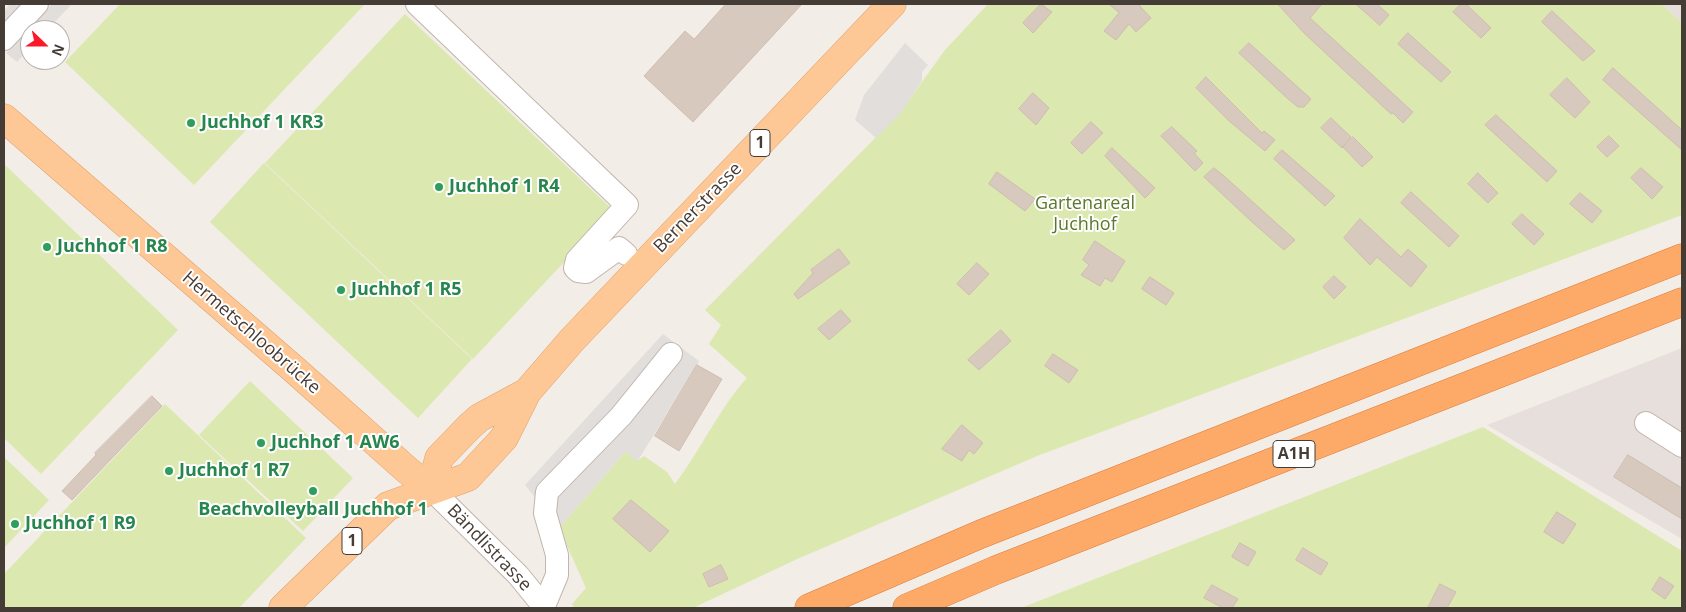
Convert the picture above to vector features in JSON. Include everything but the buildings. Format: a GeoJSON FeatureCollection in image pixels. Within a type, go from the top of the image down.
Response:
{"type":"FeatureCollection","features":[{"type":"Feature","properties":{"kind":"highway","name":"A1H"},"geometry":{"type":"LineString","coordinates":[[809,608],[981,534],[1682,258]]}},
{"type":"Feature","properties":{"kind":"highway","name":"A1H"},"geometry":{"type":"LineString","coordinates":[[907,608],[996,570],[1682,302]]}},
{"type":"Feature","properties":{"kind":"main road","name":"Bernerstrasse"},"geometry":{"type":"LineString","coordinates":[[431,489],[439,458],[479,418],[527,392],[572,340],[887,6]]}},
{"type":"Feature","properties":{"kind":"main road","name":"Hermetschloobrücke"},"geometry":{"type":"LineString","coordinates":[[4,118],[406,470],[431,489]]}},
{"type":"Feature","properties":{"kind":"main road","name":"1"},"geometry":{"type":"LineString","coordinates":[[283,608],[388,506],[431,489]]}},
{"type":"Feature","properties":{"kind":"street"},"geometry":{"type":"LineString","coordinates":[[4,39],[37,4]]}},
{"type":"Feature","properties":{"kind":"street"},"geometry":{"type":"LineString","coordinates":[[417,4],[627,205],[577,260],[575,268],[578,271],[586,272],[620,248],[626,254]]}},
{"type":"Feature","properties":{"kind":"street"},"geometry":{"type":"LineString","coordinates":[[544,607],[557,574],[557,555],[545,512],[547,492],[621,416],[671,354]]}},
{"type":"Feature","properties":{"kind":"street"},"geometry":{"type":"LineString","coordinates":[[1646,423],[1682,446]]}},
{"type":"Feature","properties":{"kind":"street","name":"Bändlistrasse"},"geometry":{"type":"LineString","coordinates":[[431,489],[518,575],[544,607]]}},
{"type":"Feature","properties":{"kind":"shaded area"},"geometry":{"type":"Polygon","coordinates":[[[10,4],[29,4],[4,30],[4,11],[10,4]]]}},
{"type":"Feature","properties":{"kind":"shaded area"},"geometry":{"type":"Polygon","coordinates":[[[52,4],[72,4],[57,20],[37,20],[52,4]]]}},
{"type":"Feature","properties":{"kind":"shaded area"},"geometry":{"type":"Polygon","coordinates":[[[1661,4],[1682,4],[1682,23],[1661,4]]]}},
{"type":"Feature","properties":{"kind":"shaded area"},"geometry":{"type":"Polygon","coordinates":[[[20,38],[20,59],[17,62],[6,53],[20,38]]]}},
{"type":"Feature","properties":{"kind":"shaded area"},"geometry":{"type":"Polygon","coordinates":[[[905,43],[928,65],[922,72],[922,81],[900,114],[876,138],[855,120],[864,95],[905,43]]]}},
{"type":"Feature","properties":{"kind":"shaded area"},"geometry":{"type":"Polygon","coordinates":[[[663,334],[699,361],[697,365],[637,462],[626,451],[559,528],[525,485],[663,334]]]}},
{"type":"Feature","properties":{"kind":"shaded area"},"geometry":{"type":"Polygon","coordinates":[[[1682,348],[1682,539],[1487,425],[1682,348]]]}},
{"type":"Feature","properties":{"kind":"green space","name":"Juchhof 1 KR3"},"geometry":{"type":"Polygon","coordinates":[[[120,4],[365,4],[194,185],[70,67],[70,57],[120,4]]]}},
{"type":"Feature","properties":{"kind":"green space","name":"Gartenareal Juchhof"},"geometry":{"type":"Polygon","coordinates":[[[988,4],[1661,4],[1682,23],[1682,215],[1037,456],[795,560],[693,608],[574,608],[572,604],[586,588],[559,528],[626,451],[637,461],[644,456],[667,472],[675,484],[727,403],[747,378],[709,344],[721,325],[705,310],[899,114],[945,50],[988,4]]]}},
{"type":"Feature","properties":{"kind":"green space","name":"Juchhof 1 R4"},"geometry":{"type":"Polygon","coordinates":[[[405,14],[613,210],[473,359],[265,163],[405,14]]]}},
{"type":"Feature","properties":{"kind":"green space","name":"Juchhof 1 R5"},"geometry":{"type":"Polygon","coordinates":[[[264,163],[472,359],[418,418],[210,222],[264,163]]]}},
{"type":"Feature","properties":{"kind":"green space","name":"Juchhof 1 R8"},"geometry":{"type":"Polygon","coordinates":[[[4,164],[178,330],[41,474],[4,438],[4,164]]]}},
{"type":"Feature","properties":{"kind":"green space","name":"Juchhof 1 AW6"},"geometry":{"type":"Polygon","coordinates":[[[250,381],[353,478],[303,531],[199,435],[250,381]]]}},
{"type":"Feature","properties":{"kind":"green space","name":"Juchhof 1 R7"},"geometry":{"type":"Polygon","coordinates":[[[165,404],[306,538],[239,608],[4,608],[4,574],[165,404]]]}},
{"type":"Feature","properties":{"kind":"green space"},"geometry":{"type":"Polygon","coordinates":[[[1483,427],[1682,551],[1682,608],[1021,608],[1483,427]]]}},
{"type":"Feature","properties":{"kind":"green space","name":"Juchhof 1 R9"},"geometry":{"type":"Polygon","coordinates":[[[4,457],[49,500],[4,548],[4,457]]]}},
{"type":"Feature","properties":{"kind":"place","name":"Juchhof 1 KR3"},"geometry":{"type":"Point","coordinates":[191,123]}},
{"type":"Feature","properties":{"kind":"place","name":"Juchhof 1 R4"},"geometry":{"type":"Point","coordinates":[439,187]}},
{"type":"Feature","properties":{"kind":"place","name":"Juchhof 1 R8"},"geometry":{"type":"Point","coordinates":[47,247]}},
{"type":"Feature","properties":{"kind":"place","name":"Juchhof 1 R5"},"geometry":{"type":"Point","coordinates":[341,290]}},
{"type":"Feature","properties":{"kind":"place","name":"Juchhof 1 AW6"},"geometry":{"type":"Point","coordinates":[261,443]}},
{"type":"Feature","properties":{"kind":"place","name":"Juchhof 1 R7"},"geometry":{"type":"Point","coordinates":[169,471]}},
{"type":"Feature","properties":{"kind":"place","name":"Beachvolleyball Juchhof 1"},"geometry":{"type":"Point","coordinates":[313,491]}},
{"type":"Feature","properties":{"kind":"place","name":"Juchhof 1 R9"},"geometry":{"type":"Point","coordinates":[15,524]}}]}
